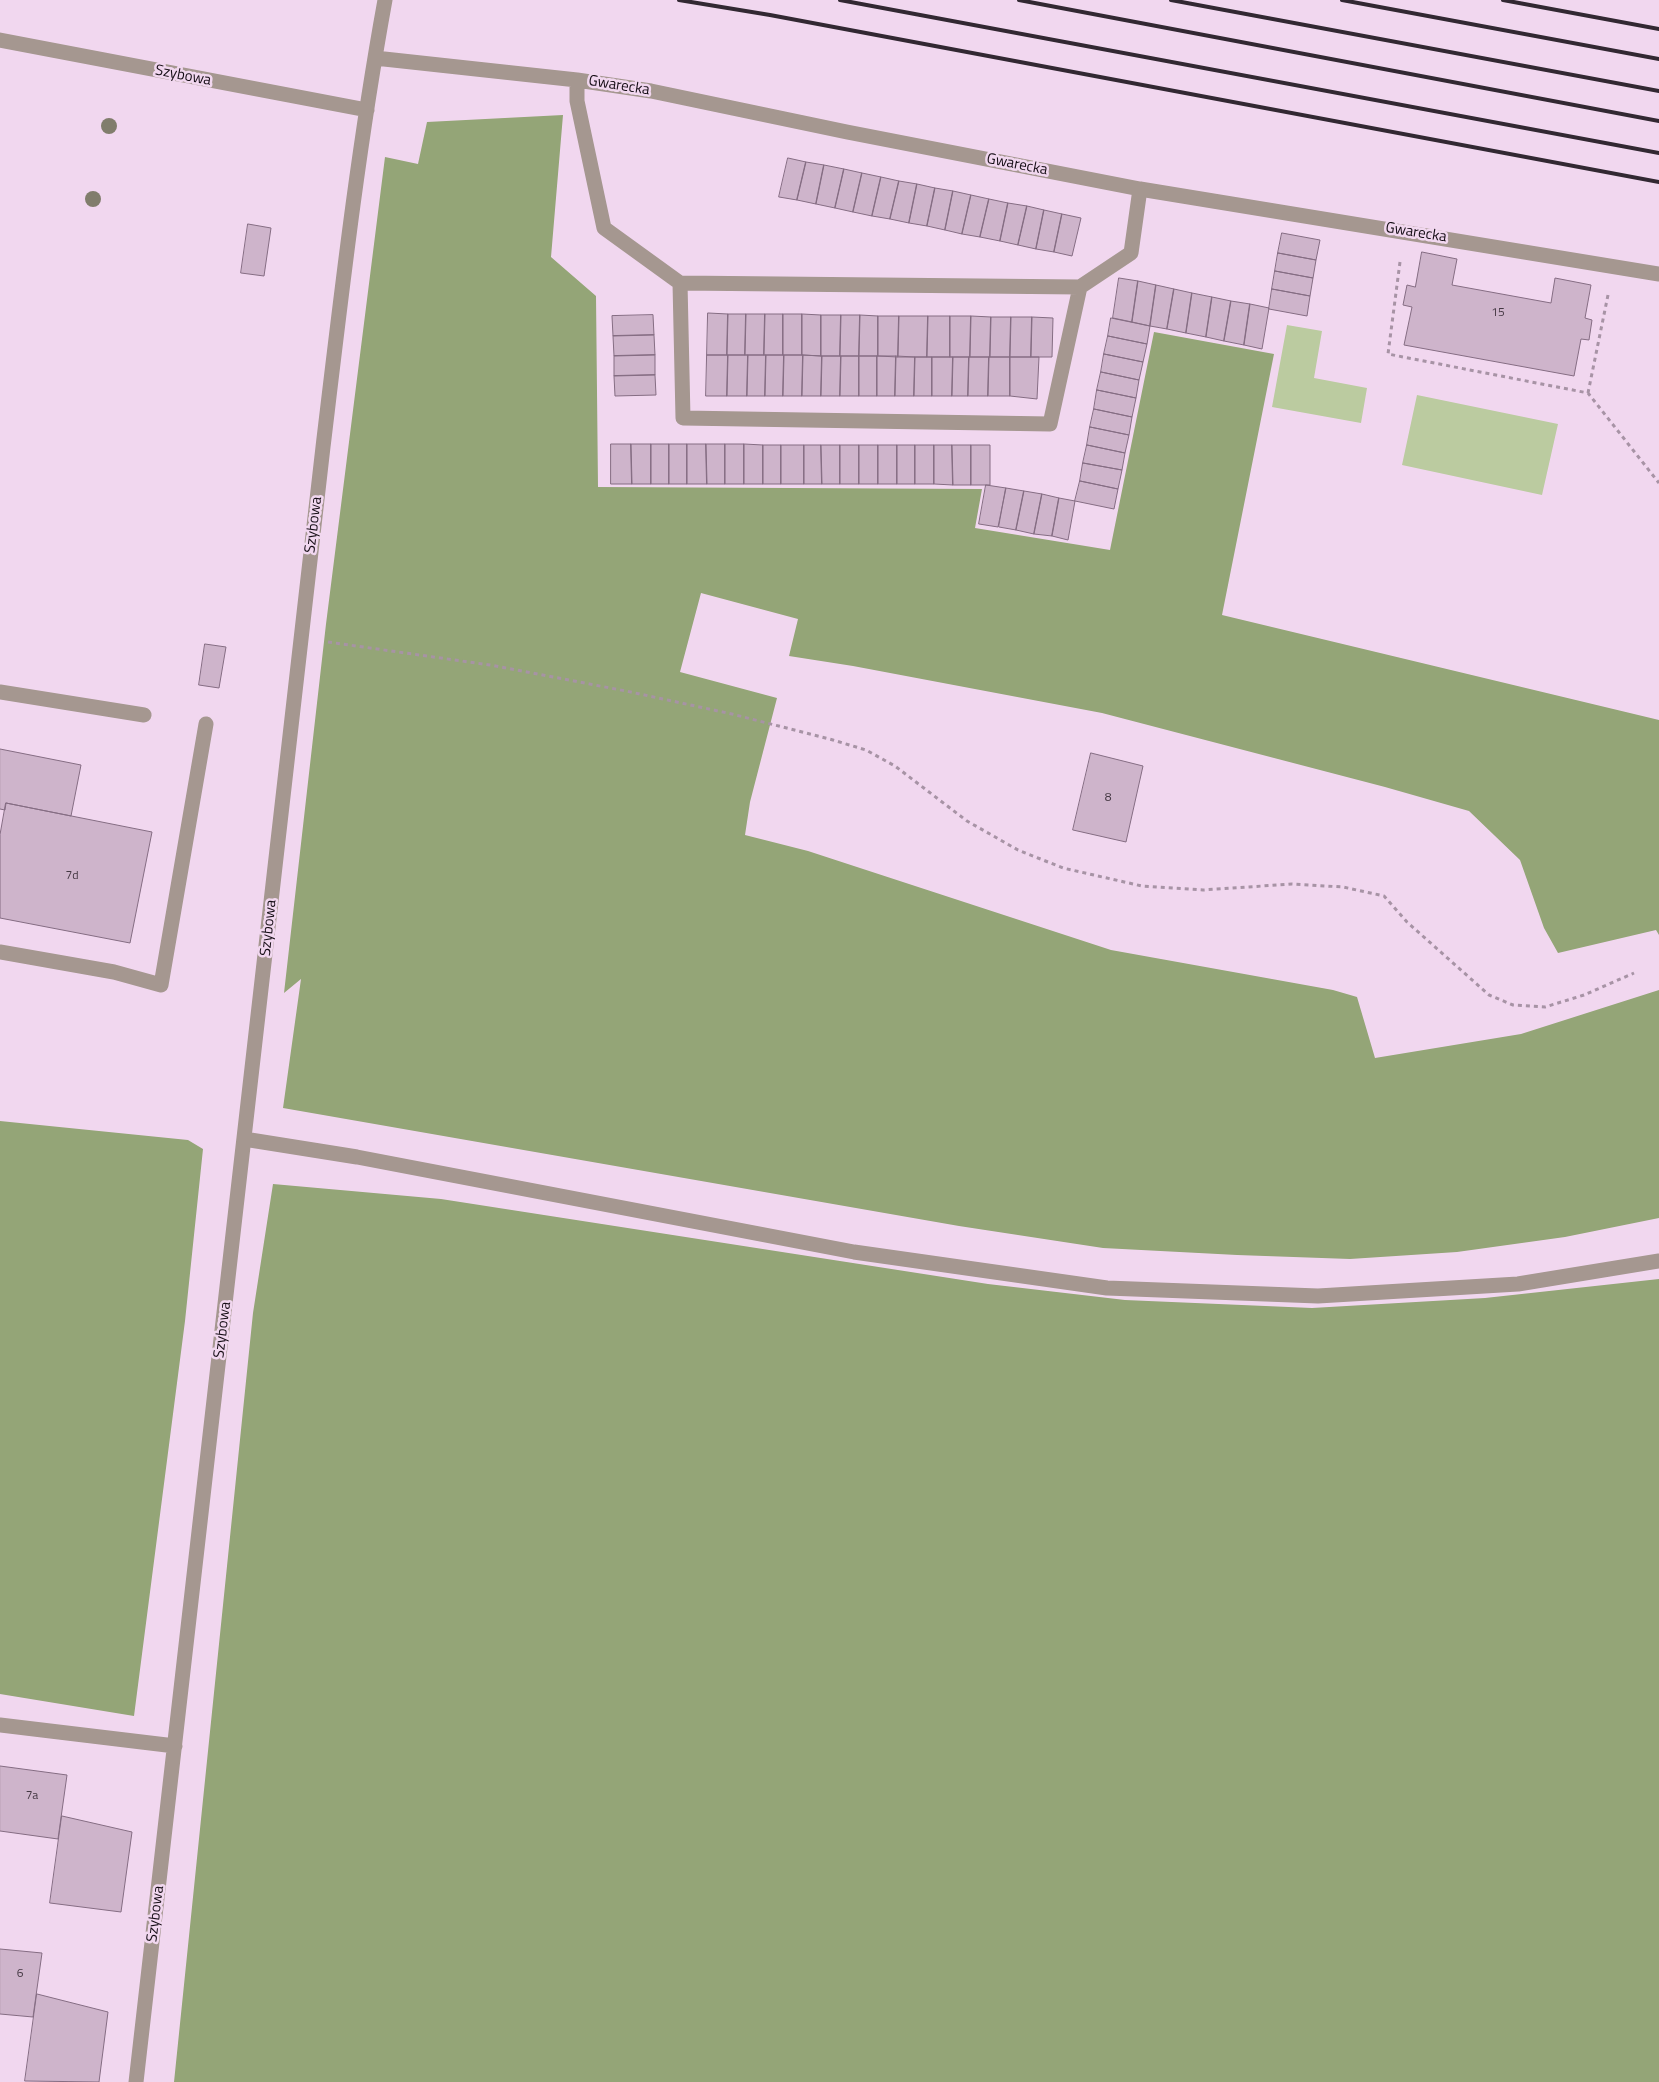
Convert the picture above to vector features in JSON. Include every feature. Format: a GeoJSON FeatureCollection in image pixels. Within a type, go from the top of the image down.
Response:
{"type":"FeatureCollection","features":[{"type":"Feature","properties":{"kind":"street","name":"Szybowa"},"geometry":{"type":"LineString","coordinates":[[136,2082],[300,639],[346,255],[385,0]]}},
{"type":"Feature","properties":{"kind":"street","name":"Szybowa"},"geometry":{"type":"LineString","coordinates":[[0,40],[367,110]]}},
{"type":"Feature","properties":{"kind":"street","name":"Gwarecka"},"geometry":{"type":"LineString","coordinates":[[375,58],[577,80],[651,91],[847,132],[1140,189],[1615,265],[1659,274]]}},
{"type":"Feature","properties":{"kind":"street"},"geometry":{"type":"LineString","coordinates":[[577,80],[577,101],[604,228],[680,282],[1080,287],[1131,254],[1140,189]]}},
{"type":"Feature","properties":{"kind":"street"},"geometry":{"type":"LineString","coordinates":[[680,282],[683,418],[1050,424],[1080,287]]}},
{"type":"Feature","properties":{"kind":"street"},"geometry":{"type":"LineString","coordinates":[[0,692],[144,714]]}},
{"type":"Feature","properties":{"kind":"street"},"geometry":{"type":"LineString","coordinates":[[0,952],[114,972],[161,985],[206,724]]}},
{"type":"Feature","properties":{"kind":"street"},"geometry":{"type":"LineString","coordinates":[[244,1139],[357,1157],[854,1252],[1107,1288],[1318,1296],[1518,1284],[1659,1261]]}},
{"type":"Feature","properties":{"kind":"street"},"geometry":{"type":"LineString","coordinates":[[0,1725],[175,1746]]}},
{"type":"Feature","properties":{"kind":"path"},"geometry":{"type":"LineString","coordinates":[[1404,231],[1388,354],[1588,392],[1659,482]]}},
{"type":"Feature","properties":{"kind":"path"},"geometry":{"type":"LineString","coordinates":[[1588,392],[1615,265]]}},
{"type":"Feature","properties":{"kind":"path"},"geometry":{"type":"LineString","coordinates":[[300,639],[427,655],[510,669],[723,712],[834,740],[866,750],[895,766],[966,821],[1018,850],[1063,868],[1142,886],[1203,890],[1292,884],[1343,887],[1384,896],[1407,922],[1489,995],[1513,1006],[1546,1007],[1584,995],[1634,973]]}},
{"type":"Feature","properties":{"kind":"green space"},"geometry":{"type":"Polygon","coordinates":[[[563,115],[551,257],[596,296],[598,487],[982,489],[975,528],[1110,550],[1154,332],[1274,354],[1222,615],[1659,720],[1659,935],[1656,930],[1558,953],[1544,928],[1520,860],[1469,811],[1385,787],[1102,713],[853,666],[789,656],[798,619],[701,593],[680,672],[777,698],[750,802],[745,835],[808,851],[1111,950],[1333,990],[1357,997],[1375,1058],[1521,1034],[1659,990],[1659,1218],[1565,1237],[1457,1252],[1350,1259],[1103,1248],[959,1226],[283,1108],[301,979],[284,993],[326,624],[385,157],[418,164],[427,122],[563,115]]]}},
{"type":"Feature","properties":{"kind":"green space"},"geometry":{"type":"Polygon","coordinates":[[[1287,325],[1322,331],[1314,378],[1367,388],[1361,423],[1272,407],[1287,325]]]}},
{"type":"Feature","properties":{"kind":"green space"},"geometry":{"type":"Polygon","coordinates":[[[1417,395],[1558,424],[1542,495],[1402,465],[1417,395]]]}},
{"type":"Feature","properties":{"kind":"green space"},"geometry":{"type":"Polygon","coordinates":[[[0,1121],[188,1140],[203,1149],[185,1321],[134,1716],[0,1694],[0,1121]]]}},
{"type":"Feature","properties":{"kind":"green space"},"geometry":{"type":"Polygon","coordinates":[[[273,1184],[441,1199],[988,1284],[1125,1300],[1312,1308],[1485,1298],[1659,1279],[1659,2082],[174,2082],[253,1313],[273,1184]]]}},
{"type":"Feature","properties":{"kind":"building"},"geometry":{"type":"Polygon","coordinates":[[[788,158],[806,162],[797,200],[779,197],[788,158]]]}},
{"type":"Feature","properties":{"kind":"building"},"geometry":{"type":"Polygon","coordinates":[[[806,162],[824,165],[816,204],[797,200],[806,162]]]}},
{"type":"Feature","properties":{"kind":"building"},"geometry":{"type":"Polygon","coordinates":[[[824,165],[844,169],[835,208],[816,204],[824,165]]]}},
{"type":"Feature","properties":{"kind":"building"},"geometry":{"type":"Polygon","coordinates":[[[844,169],[862,173],[853,212],[835,208],[844,169]]]}},
{"type":"Feature","properties":{"kind":"building"},"geometry":{"type":"Polygon","coordinates":[[[862,173],[881,177],[872,216],[853,212],[862,173]]]}},
{"type":"Feature","properties":{"kind":"building"},"geometry":{"type":"Polygon","coordinates":[[[881,177],[899,181],[890,219],[872,216],[881,177]]]}},
{"type":"Feature","properties":{"kind":"building"},"geometry":{"type":"Polygon","coordinates":[[[899,181],[917,184],[909,223],[890,219],[899,181]]]}},
{"type":"Feature","properties":{"kind":"building"},"geometry":{"type":"Polygon","coordinates":[[[917,184],[935,188],[927,226],[909,223],[917,184]]]}},
{"type":"Feature","properties":{"kind":"building"},"geometry":{"type":"Polygon","coordinates":[[[935,188],[953,191],[945,230],[927,226],[935,188]]]}},
{"type":"Feature","properties":{"kind":"building"},"geometry":{"type":"Polygon","coordinates":[[[953,191],[971,195],[962,234],[945,230],[953,191]]]}},
{"type":"Feature","properties":{"kind":"building"},"geometry":{"type":"Polygon","coordinates":[[[971,195],[989,199],[980,237],[962,234],[971,195]]]}},
{"type":"Feature","properties":{"kind":"building"},"geometry":{"type":"Polygon","coordinates":[[[989,199],[1008,203],[1000,241],[980,237],[989,199]]]}},
{"type":"Feature","properties":{"kind":"building"},"geometry":{"type":"Polygon","coordinates":[[[1008,203],[1027,206],[1018,245],[1000,241],[1008,203]]]}},
{"type":"Feature","properties":{"kind":"building"},"geometry":{"type":"Polygon","coordinates":[[[1027,206],[1044,210],[1036,249],[1018,245],[1027,206]]]}},
{"type":"Feature","properties":{"kind":"building"},"geometry":{"type":"Polygon","coordinates":[[[1044,210],[1062,214],[1054,252],[1036,249],[1044,210]]]}},
{"type":"Feature","properties":{"kind":"building"},"geometry":{"type":"Polygon","coordinates":[[[1062,214],[1081,218],[1072,256],[1054,252],[1062,214]]]}},
{"type":"Feature","properties":{"kind":"building"},"geometry":{"type":"Polygon","coordinates":[[[248,224],[271,228],[264,276],[241,273],[248,224]]]}},
{"type":"Feature","properties":{"kind":"building"},"geometry":{"type":"Polygon","coordinates":[[[1282,233],[1320,240],[1316,260],[1278,253],[1282,233]]]}},
{"type":"Feature","properties":{"kind":"building"},"geometry":{"type":"Polygon","coordinates":[[[1422,252],[1457,259],[1452,285],[1551,303],[1555,278],[1591,285],[1585,318],[1592,320],[1589,340],[1581,339],[1574,376],[1404,345],[1412,307],[1403,305],[1407,285],[1415,287],[1422,252]]]}},
{"type":"Feature","properties":{"kind":"building"},"geometry":{"type":"Polygon","coordinates":[[[1278,253],[1316,260],[1313,278],[1275,271],[1278,253]]]}},
{"type":"Feature","properties":{"kind":"building"},"geometry":{"type":"Polygon","coordinates":[[[1275,271],[1313,278],[1310,296],[1272,289],[1275,271]]]}},
{"type":"Feature","properties":{"kind":"building"},"geometry":{"type":"Polygon","coordinates":[[[1119,278],[1138,281],[1132,322],[1113,318],[1119,278]]]}},
{"type":"Feature","properties":{"kind":"building"},"geometry":{"type":"Polygon","coordinates":[[[1138,281],[1156,285],[1150,326],[1132,322],[1138,281]]]}},
{"type":"Feature","properties":{"kind":"building"},"geometry":{"type":"Polygon","coordinates":[[[1156,285],[1174,289],[1167,329],[1150,326],[1156,285]]]}},
{"type":"Feature","properties":{"kind":"building"},"geometry":{"type":"Polygon","coordinates":[[[1174,289],[1192,293],[1186,333],[1167,329],[1174,289]]]}},
{"type":"Feature","properties":{"kind":"building"},"geometry":{"type":"Polygon","coordinates":[[[1272,289],[1310,296],[1307,316],[1269,309],[1272,289]]]}},
{"type":"Feature","properties":{"kind":"building"},"geometry":{"type":"Polygon","coordinates":[[[1192,293],[1212,297],[1206,337],[1186,333],[1192,293]]]}},
{"type":"Feature","properties":{"kind":"building"},"geometry":{"type":"Polygon","coordinates":[[[1212,297],[1231,301],[1224,341],[1206,337],[1212,297]]]}},
{"type":"Feature","properties":{"kind":"building"},"geometry":{"type":"Polygon","coordinates":[[[1231,301],[1250,304],[1244,345],[1224,341],[1231,301]]]}},
{"type":"Feature","properties":{"kind":"building"},"geometry":{"type":"Polygon","coordinates":[[[1250,304],[1269,308],[1262,349],[1244,345],[1250,304]]]}},
{"type":"Feature","properties":{"kind":"building"},"geometry":{"type":"Polygon","coordinates":[[[708,313],[728,314],[727,355],[707,355],[708,313]]]}},
{"type":"Feature","properties":{"kind":"building"},"geometry":{"type":"Polygon","coordinates":[[[728,314],[746,314],[745,355],[727,355],[728,314]]]}},
{"type":"Feature","properties":{"kind":"building"},"geometry":{"type":"Polygon","coordinates":[[[746,314],[765,314],[764,355],[745,355],[746,314]]]}},
{"type":"Feature","properties":{"kind":"building"},"geometry":{"type":"Polygon","coordinates":[[[765,314],[783,314],[783,355],[764,355],[765,314]]]}},
{"type":"Feature","properties":{"kind":"building"},"geometry":{"type":"Polygon","coordinates":[[[783,314],[802,314],[802,355],[783,355],[783,314]]]}},
{"type":"Feature","properties":{"kind":"building"},"geometry":{"type":"Polygon","coordinates":[[[802,314],[821,315],[821,356],[802,355],[802,314]]]}},
{"type":"Feature","properties":{"kind":"building"},"geometry":{"type":"Polygon","coordinates":[[[653,315],[654,335],[613,336],[612,316],[653,315]]]}},
{"type":"Feature","properties":{"kind":"building"},"geometry":{"type":"Polygon","coordinates":[[[821,315],[841,315],[840,356],[821,356],[821,315]]]}},
{"type":"Feature","properties":{"kind":"building"},"geometry":{"type":"Polygon","coordinates":[[[841,315],[860,315],[859,356],[840,356],[841,315]]]}},
{"type":"Feature","properties":{"kind":"building"},"geometry":{"type":"Polygon","coordinates":[[[860,315],[878,316],[878,356],[859,356],[860,315]]]}},
{"type":"Feature","properties":{"kind":"building"},"geometry":{"type":"Polygon","coordinates":[[[878,316],[899,316],[898,357],[878,356],[878,316]]]}},
{"type":"Feature","properties":{"kind":"building"},"geometry":{"type":"Polygon","coordinates":[[[899,316],[928,316],[927,357],[898,357],[899,316]]]}},
{"type":"Feature","properties":{"kind":"building"},"geometry":{"type":"Polygon","coordinates":[[[928,316],[950,316],[950,357],[927,357],[928,316]]]}},
{"type":"Feature","properties":{"kind":"building"},"geometry":{"type":"Polygon","coordinates":[[[950,316],[971,316],[970,357],[950,357],[950,316]]]}},
{"type":"Feature","properties":{"kind":"building"},"geometry":{"type":"Polygon","coordinates":[[[971,316],[991,317],[990,357],[970,357],[971,316]]]}},
{"type":"Feature","properties":{"kind":"building"},"geometry":{"type":"Polygon","coordinates":[[[991,317],[1011,317],[1010,357],[990,357],[991,317]]]}},
{"type":"Feature","properties":{"kind":"building"},"geometry":{"type":"Polygon","coordinates":[[[1011,317],[1032,317],[1031,357],[1010,357],[1011,317]]]}},
{"type":"Feature","properties":{"kind":"building"},"geometry":{"type":"Polygon","coordinates":[[[1032,317],[1053,318],[1052,357],[1031,357],[1032,317]]]}},
{"type":"Feature","properties":{"kind":"building"},"geometry":{"type":"Polygon","coordinates":[[[1111,318],[1150,326],[1147,344],[1108,336],[1111,318]]]}},
{"type":"Feature","properties":{"kind":"building"},"geometry":{"type":"Polygon","coordinates":[[[654,335],[655,355],[614,356],[613,336],[654,335]]]}},
{"type":"Feature","properties":{"kind":"building"},"geometry":{"type":"Polygon","coordinates":[[[1108,336],[1147,344],[1143,362],[1104,354],[1108,336]]]}},
{"type":"Feature","properties":{"kind":"building"},"geometry":{"type":"Polygon","coordinates":[[[1104,354],[1143,362],[1139,380],[1101,372],[1104,354]]]}},
{"type":"Feature","properties":{"kind":"building"},"geometry":{"type":"Polygon","coordinates":[[[655,355],[655,375],[614,376],[614,356],[655,355]]]}},
{"type":"Feature","properties":{"kind":"building"},"geometry":{"type":"Polygon","coordinates":[[[707,355],[728,355],[727,396],[706,396],[707,355]]]}},
{"type":"Feature","properties":{"kind":"building"},"geometry":{"type":"Polygon","coordinates":[[[728,355],[748,355],[747,396],[727,396],[728,355]]]}},
{"type":"Feature","properties":{"kind":"building"},"geometry":{"type":"Polygon","coordinates":[[[748,355],[766,355],[765,396],[747,396],[748,355]]]}},
{"type":"Feature","properties":{"kind":"building"},"geometry":{"type":"Polygon","coordinates":[[[766,355],[784,355],[783,396],[765,396],[766,355]]]}},
{"type":"Feature","properties":{"kind":"building"},"geometry":{"type":"Polygon","coordinates":[[[784,355],[803,355],[802,396],[783,396],[784,355]]]}},
{"type":"Feature","properties":{"kind":"building"},"geometry":{"type":"Polygon","coordinates":[[[803,355],[822,356],[821,396],[802,396],[803,355]]]}},
{"type":"Feature","properties":{"kind":"building"},"geometry":{"type":"Polygon","coordinates":[[[822,356],[841,356],[840,396],[821,396],[822,356]]]}},
{"type":"Feature","properties":{"kind":"building"},"geometry":{"type":"Polygon","coordinates":[[[841,356],[859,356],[859,396],[840,396],[841,356]]]}},
{"type":"Feature","properties":{"kind":"building"},"geometry":{"type":"Polygon","coordinates":[[[859,356],[877,356],[877,396],[859,396],[859,356]]]}},
{"type":"Feature","properties":{"kind":"building"},"geometry":{"type":"Polygon","coordinates":[[[877,356],[896,356],[895,396],[877,396],[877,356]]]}},
{"type":"Feature","properties":{"kind":"building"},"geometry":{"type":"Polygon","coordinates":[[[896,356],[915,357],[914,396],[895,396],[896,356]]]}},
{"type":"Feature","properties":{"kind":"building"},"geometry":{"type":"Polygon","coordinates":[[[915,357],[932,357],[932,396],[914,396],[915,357]]]}},
{"type":"Feature","properties":{"kind":"building"},"geometry":{"type":"Polygon","coordinates":[[[932,357],[953,357],[952,396],[932,396],[932,357]]]}},
{"type":"Feature","properties":{"kind":"building"},"geometry":{"type":"Polygon","coordinates":[[[953,357],[969,357],[968,396],[952,396],[953,357]]]}},
{"type":"Feature","properties":{"kind":"building"},"geometry":{"type":"Polygon","coordinates":[[[969,357],[989,357],[988,396],[968,396],[969,357]]]}},
{"type":"Feature","properties":{"kind":"building"},"geometry":{"type":"Polygon","coordinates":[[[989,357],[1010,357],[1010,396],[988,396],[989,357]]]}},
{"type":"Feature","properties":{"kind":"building"},"geometry":{"type":"Polygon","coordinates":[[[1010,357],[1039,357],[1037,399],[1010,396],[1010,357]]]}},
{"type":"Feature","properties":{"kind":"building"},"geometry":{"type":"Polygon","coordinates":[[[1101,372],[1139,380],[1136,398],[1097,390],[1101,372]]]}},
{"type":"Feature","properties":{"kind":"building"},"geometry":{"type":"Polygon","coordinates":[[[655,375],[656,395],[615,396],[614,376],[655,375]]]}},
{"type":"Feature","properties":{"kind":"building"},"geometry":{"type":"Polygon","coordinates":[[[1097,390],[1136,398],[1132,417],[1094,409],[1097,390]]]}},
{"type":"Feature","properties":{"kind":"building"},"geometry":{"type":"Polygon","coordinates":[[[1094,409],[1132,417],[1129,435],[1090,427],[1094,409]]]}},
{"type":"Feature","properties":{"kind":"building"},"geometry":{"type":"Polygon","coordinates":[[[1090,427],[1129,435],[1125,453],[1087,445],[1090,427]]]}},
{"type":"Feature","properties":{"kind":"building"},"geometry":{"type":"Polygon","coordinates":[[[611,444],[631,444],[632,484],[611,484],[611,444]]]}},
{"type":"Feature","properties":{"kind":"building"},"geometry":{"type":"Polygon","coordinates":[[[631,444],[651,444],[651,484],[632,484],[631,444]]]}},
{"type":"Feature","properties":{"kind":"building"},"geometry":{"type":"Polygon","coordinates":[[[651,444],[669,444],[669,484],[651,484],[651,444]]]}},
{"type":"Feature","properties":{"kind":"building"},"geometry":{"type":"Polygon","coordinates":[[[669,444],[687,444],[687,484],[669,484],[669,444]]]}},
{"type":"Feature","properties":{"kind":"building"},"geometry":{"type":"Polygon","coordinates":[[[687,444],[706,444],[707,484],[687,484],[687,444]]]}},
{"type":"Feature","properties":{"kind":"building"},"geometry":{"type":"Polygon","coordinates":[[[706,444],[725,444],[725,484],[707,484],[706,444]]]}},
{"type":"Feature","properties":{"kind":"building"},"geometry":{"type":"Polygon","coordinates":[[[725,444],[744,444],[744,484],[725,484],[725,444]]]}},
{"type":"Feature","properties":{"kind":"building"},"geometry":{"type":"Polygon","coordinates":[[[744,444],[763,445],[763,484],[744,484],[744,444]]]}},
{"type":"Feature","properties":{"kind":"building"},"geometry":{"type":"Polygon","coordinates":[[[763,445],[781,445],[781,484],[763,484],[763,445]]]}},
{"type":"Feature","properties":{"kind":"building"},"geometry":{"type":"Polygon","coordinates":[[[781,445],[804,445],[804,484],[781,484],[781,445]]]}},
{"type":"Feature","properties":{"kind":"building"},"geometry":{"type":"Polygon","coordinates":[[[804,445],[821,445],[822,484],[804,484],[804,445]]]}},
{"type":"Feature","properties":{"kind":"building"},"geometry":{"type":"Polygon","coordinates":[[[821,445],[840,445],[840,484],[822,484],[821,445]]]}},
{"type":"Feature","properties":{"kind":"building"},"geometry":{"type":"Polygon","coordinates":[[[840,445],[859,445],[859,484],[840,484],[840,445]]]}},
{"type":"Feature","properties":{"kind":"building"},"geometry":{"type":"Polygon","coordinates":[[[859,445],[878,445],[878,484],[859,484],[859,445]]]}},
{"type":"Feature","properties":{"kind":"building"},"geometry":{"type":"Polygon","coordinates":[[[878,445],[897,445],[897,484],[878,484],[878,445]]]}},
{"type":"Feature","properties":{"kind":"building"},"geometry":{"type":"Polygon","coordinates":[[[897,445],[915,445],[915,484],[897,484],[897,445]]]}},
{"type":"Feature","properties":{"kind":"building"},"geometry":{"type":"Polygon","coordinates":[[[915,445],[934,445],[934,484],[915,484],[915,445]]]}},
{"type":"Feature","properties":{"kind":"building"},"geometry":{"type":"Polygon","coordinates":[[[934,445],[952,445],[953,485],[934,484],[934,445]]]}},
{"type":"Feature","properties":{"kind":"building"},"geometry":{"type":"Polygon","coordinates":[[[952,445],[971,445],[971,485],[953,485],[952,445]]]}},
{"type":"Feature","properties":{"kind":"building"},"geometry":{"type":"Polygon","coordinates":[[[971,445],[990,445],[990,485],[971,485],[971,445]]]}},
{"type":"Feature","properties":{"kind":"building"},"geometry":{"type":"Polygon","coordinates":[[[1087,445],[1125,453],[1122,470],[1083,463],[1087,445]]]}},
{"type":"Feature","properties":{"kind":"building"},"geometry":{"type":"Polygon","coordinates":[[[1083,463],[1122,470],[1118,489],[1080,481],[1083,463]]]}},
{"type":"Feature","properties":{"kind":"building"},"geometry":{"type":"Polygon","coordinates":[[[1080,481],[1118,489],[1114,509],[1075,501],[1080,481]]]}},
{"type":"Feature","properties":{"kind":"building"},"geometry":{"type":"Polygon","coordinates":[[[986,485],[1006,488],[998,527],[979,524],[986,485]]]}},
{"type":"Feature","properties":{"kind":"building"},"geometry":{"type":"Polygon","coordinates":[[[1006,488],[1024,491],[1016,530],[999,527],[1006,488]]]}},
{"type":"Feature","properties":{"kind":"building"},"geometry":{"type":"Polygon","coordinates":[[[1024,491],[1042,494],[1034,534],[1016,530],[1024,491]]]}},
{"type":"Feature","properties":{"kind":"building"},"geometry":{"type":"Polygon","coordinates":[[[1042,494],[1059,498],[1052,536],[1034,534],[1042,494]]]}},
{"type":"Feature","properties":{"kind":"building"},"geometry":{"type":"Polygon","coordinates":[[[1059,498],[1075,501],[1068,540],[1052,536],[1059,498]]]}},
{"type":"Feature","properties":{"kind":"building"},"geometry":{"type":"Polygon","coordinates":[[[205,644],[226,647],[219,688],[199,685],[205,644]]]}},
{"type":"Feature","properties":{"kind":"building"},"geometry":{"type":"Polygon","coordinates":[[[0,749],[81,765],[71,816],[6,803],[5,810],[0,809],[0,749]]]}},
{"type":"Feature","properties":{"kind":"building"},"geometry":{"type":"Polygon","coordinates":[[[1091,753],[1143,766],[1126,842],[1073,830],[1091,753]]]}},
{"type":"Feature","properties":{"kind":"building"},"geometry":{"type":"Polygon","coordinates":[[[6,803],[152,832],[130,943],[0,918],[0,835],[6,803]]]}},
{"type":"Feature","properties":{"kind":"building"},"geometry":{"type":"Polygon","coordinates":[[[0,1766],[67,1775],[58,1839],[0,1831],[0,1766]]]}},
{"type":"Feature","properties":{"kind":"building"},"geometry":{"type":"Polygon","coordinates":[[[62,1816],[132,1832],[121,1912],[50,1903],[62,1816]]]}},
{"type":"Feature","properties":{"kind":"building"},"geometry":{"type":"Polygon","coordinates":[[[0,1949],[42,1953],[33,2017],[0,2014],[0,1949]]]}},
{"type":"Feature","properties":{"kind":"building"},"geometry":{"type":"Polygon","coordinates":[[[37,1994],[108,2012],[99,2082],[25,2081],[37,1994]]]}},
{"type":"Feature","properties":{"kind":"railway"},"geometry":{"type":"LineString","coordinates":[[679,0],[770,15],[1659,182]]}},
{"type":"Feature","properties":{"kind":"railway"},"geometry":{"type":"LineString","coordinates":[[840,0],[1659,153]]}},
{"type":"Feature","properties":{"kind":"railway"},"geometry":{"type":"LineString","coordinates":[[1019,0],[1659,121]]}},
{"type":"Feature","properties":{"kind":"railway"},"geometry":{"type":"LineString","coordinates":[[1171,0],[1659,91]]}},
{"type":"Feature","properties":{"kind":"railway"},"geometry":{"type":"LineString","coordinates":[[1342,0],[1659,59]]}},
{"type":"Feature","properties":{"kind":"railway"},"geometry":{"type":"LineString","coordinates":[[1503,0],[1659,29]]}}]}
